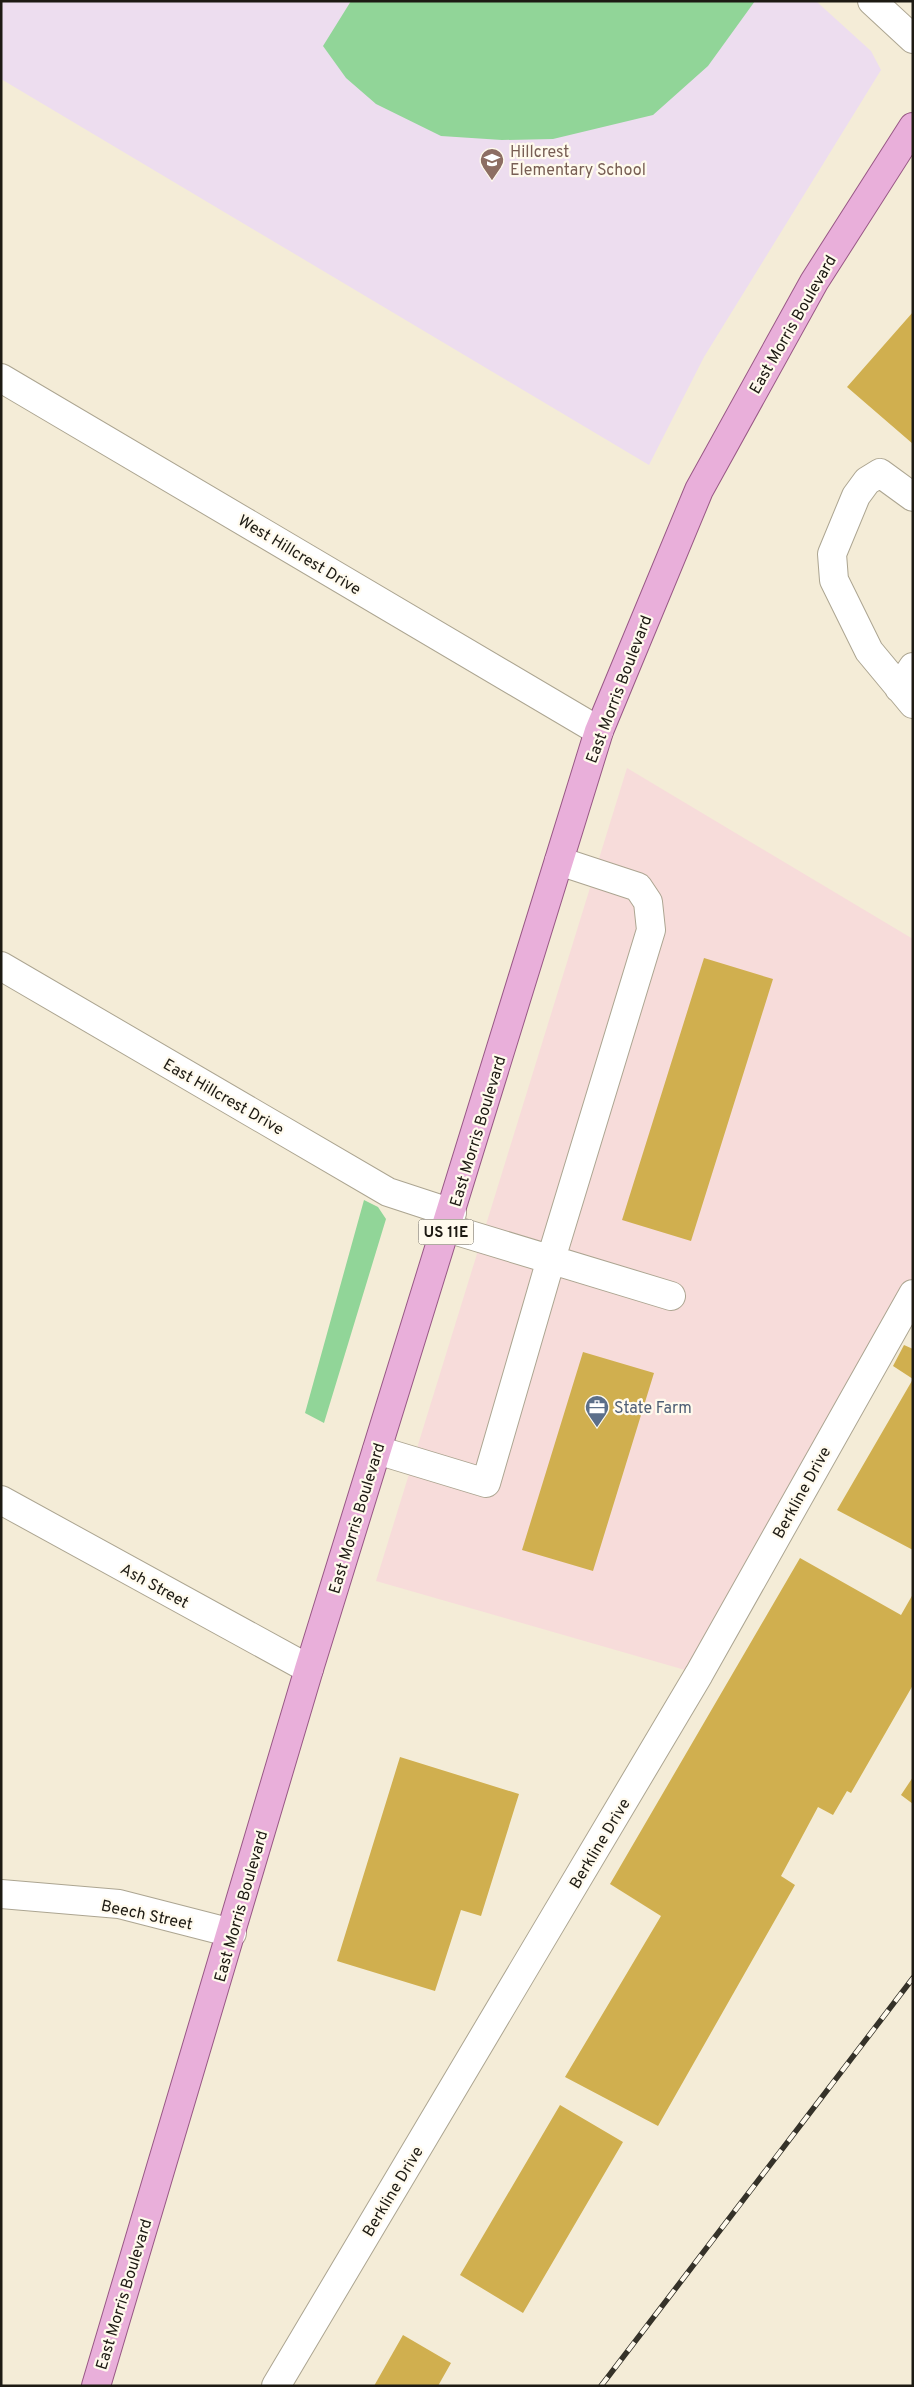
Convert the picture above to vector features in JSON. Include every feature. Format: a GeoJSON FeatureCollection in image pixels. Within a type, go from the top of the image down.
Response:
{"type":"FeatureCollection","features":[{"type":"Feature","properties":{"kind":"main road","name":"East Morris Boulevard"},"geometry":{"type":"LineString","coordinates":[[96,2386],[309,1669],[599,731],[698,490],[814,282],[913,127]]}},
{"type":"Feature","properties":{"kind":"street"},"geometry":{"type":"LineString","coordinates":[[872,1],[913,38]]}},
{"type":"Feature","properties":{"kind":"street","name":"West Hillcrest Drive"},"geometry":{"type":"LineString","coordinates":[[1,378],[599,731]]}},
{"type":"Feature","properties":{"kind":"street"},"geometry":{"type":"LineString","coordinates":[[908,687],[869,651],[834,580],[832,554],[856,496],[867,481],[880,474],[913,497]]}},
{"type":"Feature","properties":{"kind":"street"},"geometry":{"type":"LineString","coordinates":[[377,1450],[486,1483],[551,1259],[651,930],[648,902],[638,887],[559,861]]}},
{"type":"Feature","properties":{"kind":"street","name":"East Hillcrest Drive"},"geometry":{"type":"LineString","coordinates":[[1,966],[388,1192],[449,1221],[551,1259],[670,1296]]}},
{"type":"Feature","properties":{"kind":"street","name":"Berkline Drive"},"geometry":{"type":"LineString","coordinates":[[276,2386],[699,1674],[913,1294]]}},
{"type":"Feature","properties":{"kind":"street","name":"Ash Street"},"geometry":{"type":"LineString","coordinates":[[1,1500],[309,1669]]}},
{"type":"Feature","properties":{"kind":"street","name":"Beech Street"},"geometry":{"type":"LineString","coordinates":[[1,1894],[119,1904],[232,1933]]}},
{"type":"Feature","properties":{"kind":"shaded area","name":"Hillcrest Elementary School"},"geometry":{"type":"Polygon","coordinates":[[[1,1],[816,1],[871,51],[881,70],[704,357],[649,465],[1,79],[1,1]]]}},
{"type":"Feature","properties":{"kind":"shaded area"},"geometry":{"type":"Polygon","coordinates":[[[627,768],[913,939],[913,1294],[699,1674],[376,1581],[627,768]]]}},
{"type":"Feature","properties":{"kind":"green space"},"geometry":{"type":"Polygon","coordinates":[[[351,1],[755,1],[708,66],[653,115],[553,139],[502,140],[441,136],[376,104],[346,78],[323,46],[351,1]]]}},
{"type":"Feature","properties":{"kind":"green space"},"geometry":{"type":"Polygon","coordinates":[[[364,1200],[378,1207],[386,1219],[324,1423],[305,1413],[364,1200]]]}},
{"type":"Feature","properties":{"kind":"building"},"geometry":{"type":"Polygon","coordinates":[[[913,312],[913,444],[847,387],[913,312]]]}},
{"type":"Feature","properties":{"kind":"building"},"geometry":{"type":"Polygon","coordinates":[[[704,958],[773,979],[691,1241],[622,1220],[704,958]]]}},
{"type":"Feature","properties":{"kind":"building"},"geometry":{"type":"Polygon","coordinates":[[[904,1345],[913,1349],[913,1379],[893,1366],[904,1345]]]}},
{"type":"Feature","properties":{"kind":"building"},"geometry":{"type":"Polygon","coordinates":[[[583,1352],[654,1373],[593,1571],[522,1550],[583,1352]]]}},
{"type":"Feature","properties":{"kind":"building"},"geometry":{"type":"Polygon","coordinates":[[[913,1379],[913,1550],[837,1510],[913,1379]]]}},
{"type":"Feature","properties":{"kind":"building"},"geometry":{"type":"Polygon","coordinates":[[[800,1558],[901,1615],[913,1594],[913,1685],[851,1793],[847,1791],[833,1815],[818,1807],[781,1876],[795,1885],[658,2126],[565,2077],[661,1916],[610,1884],[800,1558]]]}},
{"type":"Feature","properties":{"kind":"building"},"geometry":{"type":"Polygon","coordinates":[[[400,1757],[519,1794],[481,1916],[461,1910],[435,1991],[337,1961],[400,1757]]]}},
{"type":"Feature","properties":{"kind":"building"},"geometry":{"type":"Polygon","coordinates":[[[913,1777],[913,1804],[901,1795],[913,1777]]]}},
{"type":"Feature","properties":{"kind":"building"},"geometry":{"type":"Polygon","coordinates":[[[560,2105],[623,2142],[523,2313],[460,2275],[560,2105]]]}},
{"type":"Feature","properties":{"kind":"building"},"geometry":{"type":"Polygon","coordinates":[[[403,2335],[451,2363],[438,2386],[374,2386],[403,2335]]]}},
{"type":"Feature","properties":{"kind":"railway"},"geometry":{"type":"LineString","coordinates":[[601,2386],[913,1978]]}},
{"type":"Feature","properties":{"kind":"place","name":"Hillcrest Elementary School"},"geometry":{"type":"Point","coordinates":[492,181]}},
{"type":"Feature","properties":{"kind":"place","name":"State Farm"},"geometry":{"type":"Point","coordinates":[597,1428]}}]}
